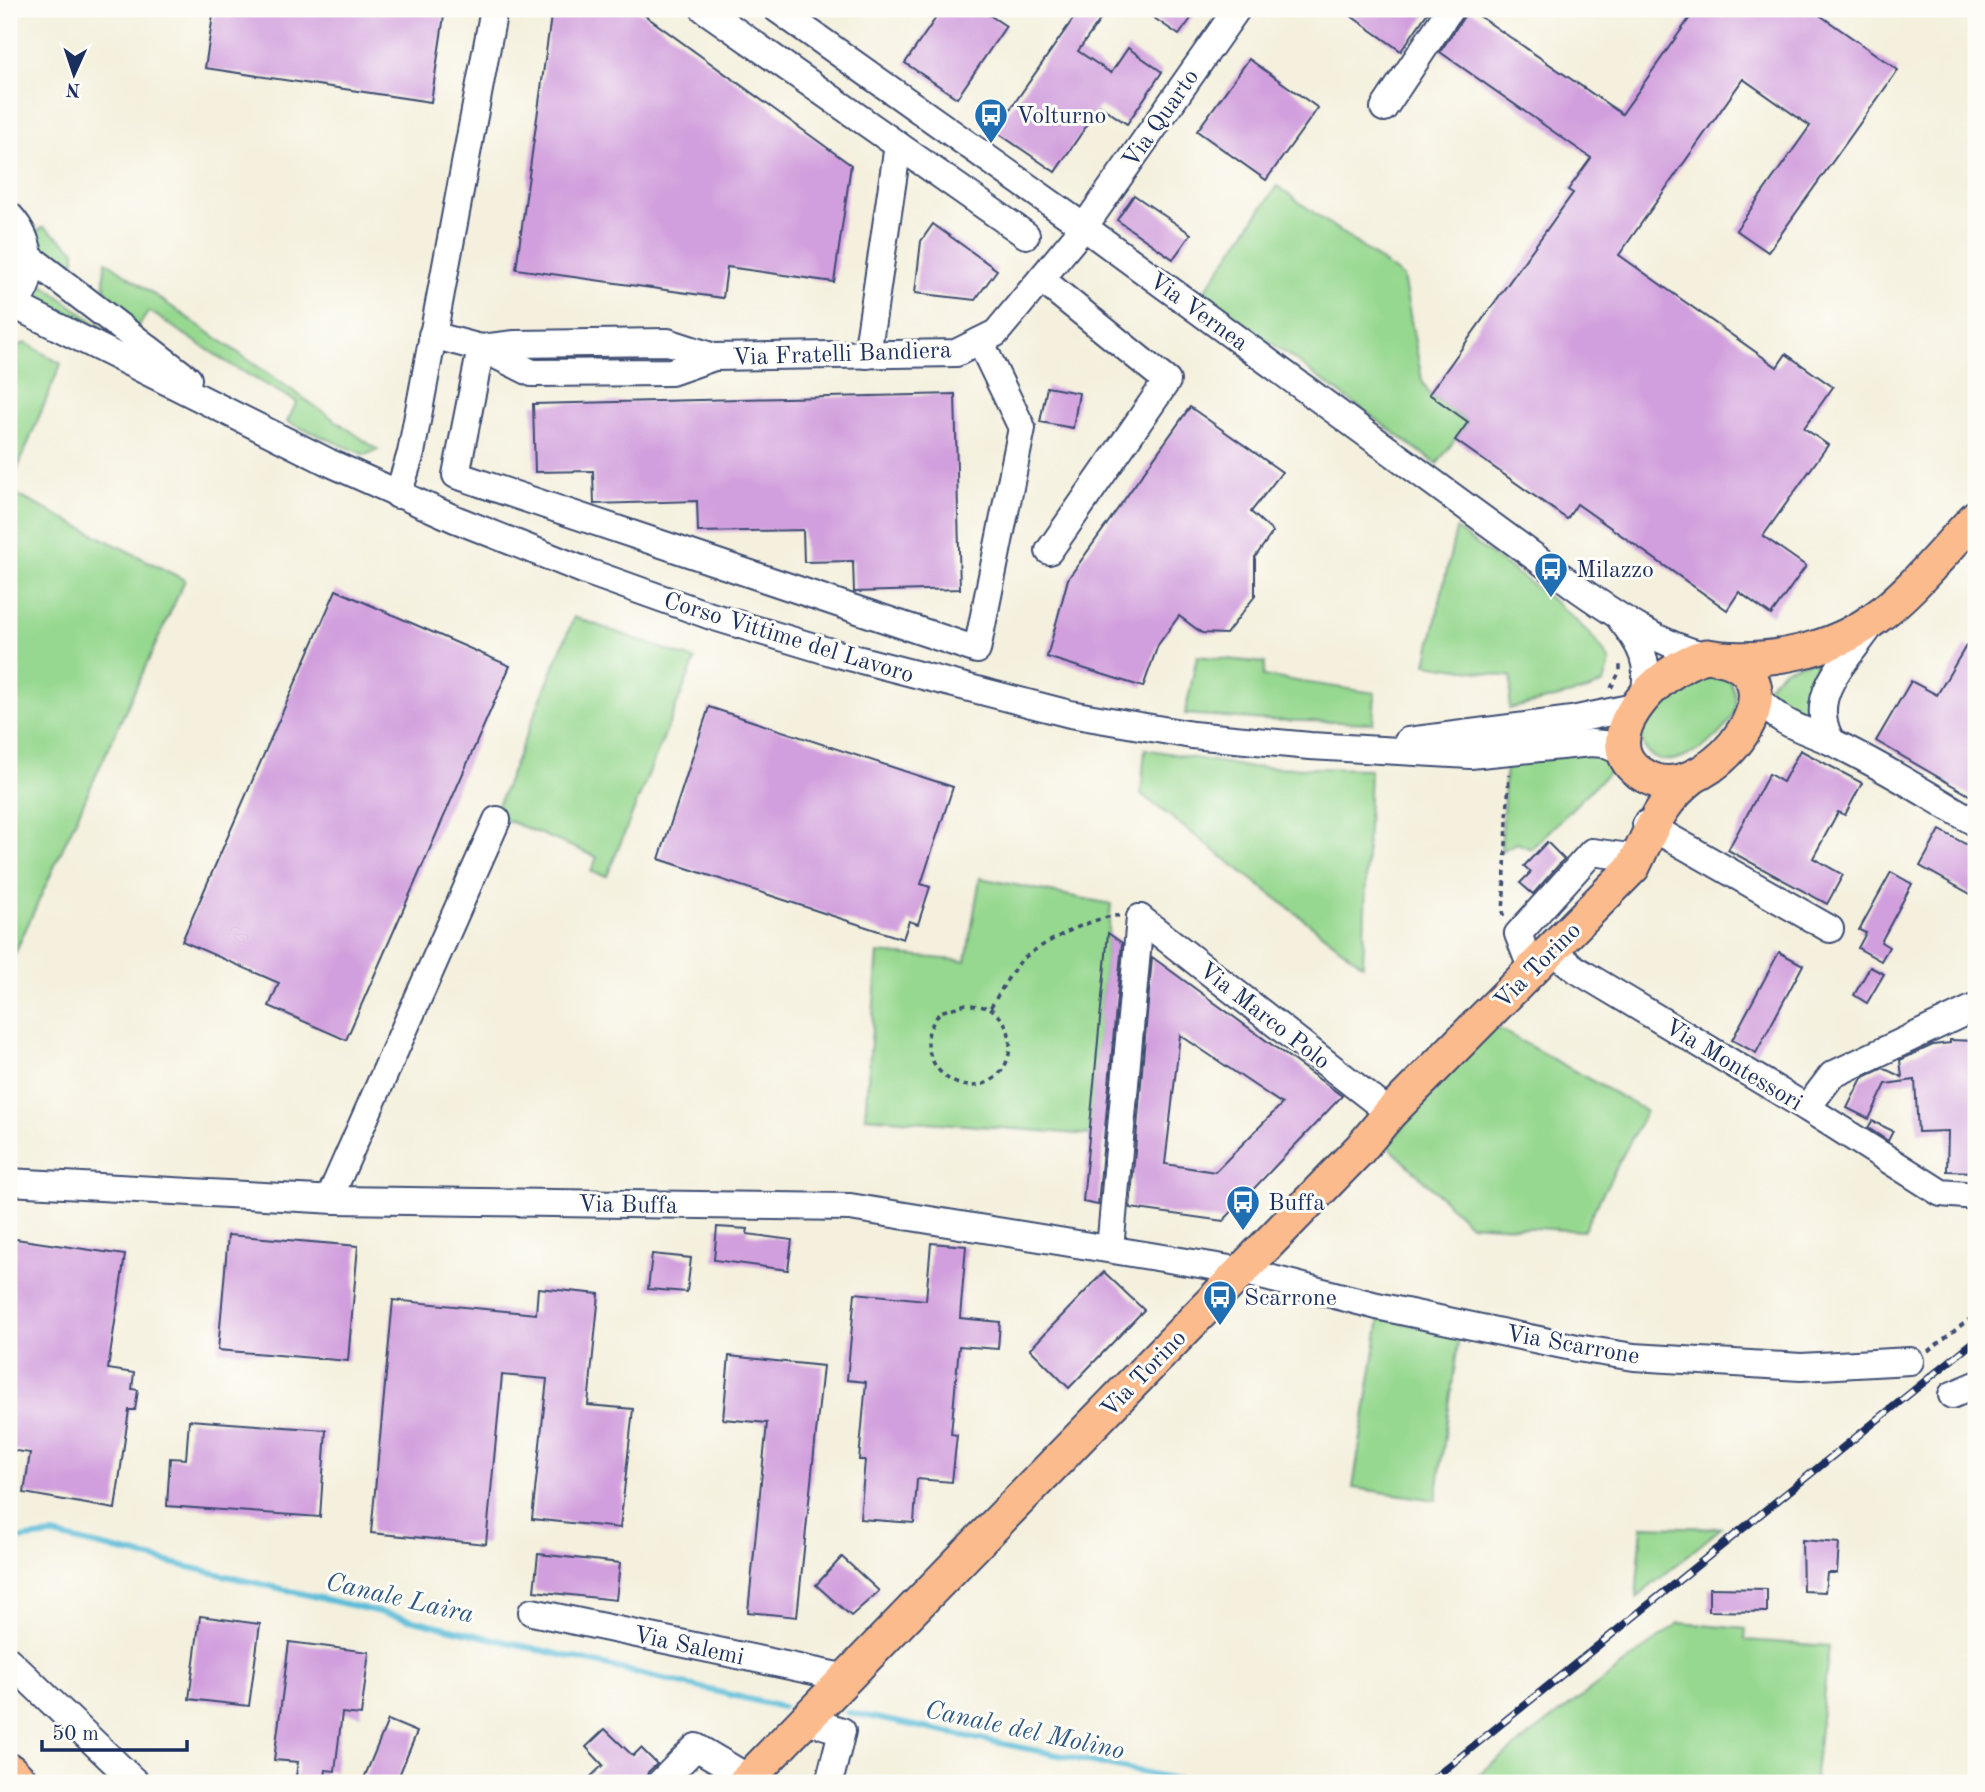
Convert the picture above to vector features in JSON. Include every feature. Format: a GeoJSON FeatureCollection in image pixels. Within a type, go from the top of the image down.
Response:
{"type":"FeatureCollection","features":[{"type":"Feature","properties":{"kind":"highway"},"geometry":{"type":"LineString","coordinates":[[9,1773],[19,1783]]}},
{"type":"Feature","properties":{"kind":"main road"},"geometry":{"type":"LineString","coordinates":[[1645,836],[1646,802],[1624,734],[1628,698],[1683,665],[1714,657],[1748,659],[1796,653],[1847,636],[1875,619],[1976,517]]}},
{"type":"Feature","properties":{"kind":"main road"},"geometry":{"type":"LineString","coordinates":[[1633,763],[1665,783],[1694,776],[1715,762],[1750,724],[1755,694],[1768,674],[1796,653]]}},
{"type":"Feature","properties":{"kind":"main road"},"geometry":{"type":"LineString","coordinates":[[1714,657],[1740,667],[1755,694]]}},
{"type":"Feature","properties":{"kind":"main road","name":"Via Torino"},"geometry":{"type":"LineString","coordinates":[[745,1783],[1360,1149],[1390,1113],[1633,867],[1645,836],[1668,798],[1694,776]]}},
{"type":"Feature","properties":{"kind":"street"},"geometry":{"type":"LineString","coordinates":[[398,495],[411,453],[494,9]]}},
{"type":"Feature","properties":{"kind":"street"},"geometry":{"type":"LineString","coordinates":[[704,9],[1026,235]]}},
{"type":"Feature","properties":{"kind":"street","name":"Via Quarto"},"geometry":{"type":"LineString","coordinates":[[1084,227],[1237,9]]}},
{"type":"Feature","properties":{"kind":"street"},"geometry":{"type":"LineString","coordinates":[[1384,108],[1450,9]]}},
{"type":"Feature","properties":{"kind":"street","name":"Via Vernea"},"geometry":{"type":"LineString","coordinates":[[787,11],[1618,616]]}},
{"type":"Feature","properties":{"kind":"street"},"geometry":{"type":"LineString","coordinates":[[867,355],[898,145]]}},
{"type":"Feature","properties":{"kind":"street"},"geometry":{"type":"LineString","coordinates":[[9,215],[24,234],[32,259],[25,286],[11,307]]}},
{"type":"Feature","properties":{"kind":"street","name":"Via Fratelli Bandiera"},"geometry":{"type":"LineString","coordinates":[[432,335],[481,348],[515,344],[668,342],[714,357],[956,354],[996,333],[1084,227]]}},
{"type":"Feature","properties":{"kind":"street","name":"Corso Vittime del Lavoro"},"geometry":{"type":"LineString","coordinates":[[32,259],[240,419]]}},
{"type":"Feature","properties":{"kind":"street"},"geometry":{"type":"LineString","coordinates":[[1041,279],[1167,381],[1049,551]]}},
{"type":"Feature","properties":{"kind":"street","name":"Corso Vittime del Lavoro"},"geometry":{"type":"LineString","coordinates":[[11,307],[398,495],[588,572],[711,616],[951,686],[1070,715],[1192,735],[1310,747],[1368,747]]}},
{"type":"Feature","properties":{"kind":"street"},"geometry":{"type":"LineString","coordinates":[[481,348],[456,475],[977,650],[1022,429],[980,341]]}},
{"type":"Feature","properties":{"kind":"street"},"geometry":{"type":"LineString","coordinates":[[1618,616],[1681,650],[1714,657]]}},
{"type":"Feature","properties":{"kind":"street"},"geometry":{"type":"LineString","coordinates":[[1368,747],[1572,720],[1628,698],[1648,677],[1647,660],[1637,641],[1618,616]]}},
{"type":"Feature","properties":{"kind":"street"},"geometry":{"type":"LineString","coordinates":[[1832,742],[1822,717],[1827,686],[1875,619]]}},
{"type":"Feature","properties":{"kind":"street"},"geometry":{"type":"LineString","coordinates":[[1755,694],[1779,719],[1804,733],[1832,742],[1976,823]]}},
{"type":"Feature","properties":{"kind":"street"},"geometry":{"type":"LineString","coordinates":[[1739,737],[1804,733]]}},
{"type":"Feature","properties":{"kind":"street"},"geometry":{"type":"LineString","coordinates":[[1368,747],[1457,755],[1520,752],[1591,743],[1604,744],[1633,763]]}},
{"type":"Feature","properties":{"kind":"street"},"geometry":{"type":"LineString","coordinates":[[329,1199],[498,820]]}},
{"type":"Feature","properties":{"kind":"street"},"geometry":{"type":"LineString","coordinates":[[1645,836],[1830,929]]}},
{"type":"Feature","properties":{"kind":"street"},"geometry":{"type":"LineString","coordinates":[[1110,1250],[1139,918]]}},
{"type":"Feature","properties":{"kind":"street","name":"Via Marco Polo"},"geometry":{"type":"LineString","coordinates":[[1139,918],[1390,1113]]}},
{"type":"Feature","properties":{"kind":"street","name":"Via Montessori"},"geometry":{"type":"LineString","coordinates":[[1542,961],[1577,970],[1807,1108],[1941,1193],[1976,1196]]}},
{"type":"Feature","properties":{"kind":"street"},"geometry":{"type":"LineString","coordinates":[[1807,1108],[1832,1075],[1976,1007]]}},
{"type":"Feature","properties":{"kind":"street","name":"Via Buffa"},"geometry":{"type":"LineString","coordinates":[[9,1182],[329,1199],[850,1207],[1242,1271]]}},
{"type":"Feature","properties":{"kind":"street","name":"Via Scarrone"},"geometry":{"type":"LineString","coordinates":[[1242,1271],[1377,1306],[1577,1348],[1634,1357],[1801,1367],[1910,1361]]}},
{"type":"Feature","properties":{"kind":"street"},"geometry":{"type":"LineString","coordinates":[[1952,1395],[1976,1385]]}},
{"type":"Feature","properties":{"kind":"street","name":"Via Salemi"},"geometry":{"type":"LineString","coordinates":[[532,1612],[847,1678]]}},
{"type":"Feature","properties":{"kind":"street"},"geometry":{"type":"LineString","coordinates":[[9,1661],[136,1783]]}},
{"type":"Feature","properties":{"kind":"street"},"geometry":{"type":"LineString","coordinates":[[806,1720],[842,1731],[829,1783]]}},
{"type":"Feature","properties":{"kind":"street"},"geometry":{"type":"LineString","coordinates":[[660,1783],[696,1747],[735,1770],[745,1783]]}},
{"type":"Feature","properties":{"kind":"path"},"geometry":{"type":"LineString","coordinates":[[1619,662],[1628,698]]}},
{"type":"Feature","properties":{"kind":"path"},"geometry":{"type":"LineString","coordinates":[[1503,923],[1509,770],[1522,765],[1520,752]]}},
{"type":"Feature","properties":{"kind":"path"},"geometry":{"type":"LineString","coordinates":[[990,1008],[1022,960],[1072,930],[1107,914],[1139,918]]}},
{"type":"Feature","properties":{"kind":"path"},"geometry":{"type":"LineString","coordinates":[[966,1004],[990,1008],[1005,1023],[1010,1040],[1010,1059],[998,1075],[980,1085],[958,1083],[941,1074],[929,1054],[929,1030],[940,1013],[966,1004]]}},
{"type":"Feature","properties":{"kind":"path"},"geometry":{"type":"LineString","coordinates":[[1910,1361],[1922,1356],[1976,1314]]}},
{"type":"Feature","properties":{"kind":"green space"},"geometry":{"type":"Polygon","coordinates":[[[1277,186],[1403,277],[1422,380],[1429,394],[1468,422],[1437,464],[1203,293],[1277,186]]]}},
{"type":"Feature","properties":{"kind":"green space"},"geometry":{"type":"Polygon","coordinates":[[[44,227],[75,250],[75,261],[62,264],[40,246],[36,232],[44,227]]]}},
{"type":"Feature","properties":{"kind":"green space"},"geometry":{"type":"Polygon","coordinates":[[[106,261],[378,450],[365,455],[287,422],[297,402],[234,367],[149,311],[136,330],[109,300],[104,284],[106,261]]]}},
{"type":"Feature","properties":{"kind":"green space"},"geometry":{"type":"Polygon","coordinates":[[[34,278],[178,384],[26,299],[34,278]]]}},
{"type":"Feature","properties":{"kind":"green space"},"geometry":{"type":"Polygon","coordinates":[[[26,343],[61,364],[9,489],[9,348],[26,343]]]}},
{"type":"Feature","properties":{"kind":"green space"},"geometry":{"type":"Polygon","coordinates":[[[9,491],[185,580],[9,966],[9,491]]]}},
{"type":"Feature","properties":{"kind":"green space"},"geometry":{"type":"Polygon","coordinates":[[[1456,529],[1540,591],[1582,626],[1610,662],[1604,683],[1588,690],[1509,709],[1512,677],[1426,664],[1456,529]]]}},
{"type":"Feature","properties":{"kind":"green space"},"geometry":{"type":"Polygon","coordinates":[[[574,617],[695,660],[607,876],[591,872],[597,857],[494,815],[574,617]]]}},
{"type":"Feature","properties":{"kind":"green space"},"geometry":{"type":"Polygon","coordinates":[[[1838,653],[1815,683],[1811,718],[1772,702],[1767,687],[1784,669],[1838,653]]]}},
{"type":"Feature","properties":{"kind":"green space"},"geometry":{"type":"Polygon","coordinates":[[[1197,656],[1265,663],[1263,676],[1375,693],[1373,723],[1265,720],[1185,714],[1197,656]]]}},
{"type":"Feature","properties":{"kind":"green space"},"geometry":{"type":"Polygon","coordinates":[[[1702,669],[1729,679],[1736,702],[1730,720],[1718,735],[1685,757],[1667,760],[1653,756],[1643,744],[1640,720],[1702,669]]]}},
{"type":"Feature","properties":{"kind":"green space"},"geometry":{"type":"Polygon","coordinates":[[[1145,749],[1246,767],[1370,769],[1363,965],[1141,794],[1145,749]]]}},
{"type":"Feature","properties":{"kind":"green space"},"geometry":{"type":"Polygon","coordinates":[[[1580,750],[1619,762],[1531,849],[1517,843],[1501,851],[1506,763],[1580,750]]]}},
{"type":"Feature","properties":{"kind":"green space"},"geometry":{"type":"Polygon","coordinates":[[[980,878],[1111,904],[1090,1135],[865,1117],[878,953],[966,961],[980,878]]]}},
{"type":"Feature","properties":{"kind":"green space"},"geometry":{"type":"Polygon","coordinates":[[[1492,1025],[1646,1111],[1583,1231],[1469,1224],[1387,1145],[1492,1025]]]}},
{"type":"Feature","properties":{"kind":"green space"},"geometry":{"type":"Polygon","coordinates":[[[1380,1318],[1459,1336],[1436,1500],[1353,1488],[1380,1318]]]}},
{"type":"Feature","properties":{"kind":"green space"},"geometry":{"type":"Polygon","coordinates":[[[1642,1526],[1721,1528],[1636,1598],[1642,1526]]]}},
{"type":"Feature","properties":{"kind":"green space"},"geometry":{"type":"Polygon","coordinates":[[[1679,1623],[1746,1629],[1745,1640],[1829,1646],[1814,1783],[1467,1783],[1679,1623]]]}},
{"type":"Feature","properties":{"kind":"building"},"geometry":{"type":"Polygon","coordinates":[[[214,9],[445,9],[431,102],[205,68],[214,9]]]}},
{"type":"Feature","properties":{"kind":"building"},"geometry":{"type":"Polygon","coordinates":[[[552,9],[636,9],[851,165],[834,282],[727,267],[723,298],[516,269],[552,9]]]}},
{"type":"Feature","properties":{"kind":"building"},"geometry":{"type":"Polygon","coordinates":[[[942,9],[980,9],[1006,26],[957,98],[905,63],[942,9]]]}},
{"type":"Feature","properties":{"kind":"building"},"geometry":{"type":"Polygon","coordinates":[[[1080,9],[1108,9],[1078,51],[1111,73],[1128,48],[1162,72],[1127,124],[1100,106],[1055,172],[995,131],[1080,9]]]}},
{"type":"Feature","properties":{"kind":"building"},"geometry":{"type":"Polygon","coordinates":[[[1141,9],[1198,9],[1179,35],[1141,9]]]}},
{"type":"Feature","properties":{"kind":"building"},"geometry":{"type":"Polygon","coordinates":[[[1341,9],[1430,9],[1401,51],[1341,9]]]}},
{"type":"Feature","properties":{"kind":"building"},"geometry":{"type":"Polygon","coordinates":[[[1469,9],[1622,114],[1696,9],[1811,9],[1898,70],[1768,252],[1736,230],[1810,126],[1743,79],[1619,255],[1777,367],[1786,354],[1833,387],[1804,428],[1828,445],[1763,536],[1806,566],[1771,615],[1739,592],[1727,610],[1577,504],[1567,519],[1455,440],[1468,422],[1429,394],[1573,193],[1568,190],[1591,158],[1440,52],[1469,9]]]}},
{"type":"Feature","properties":{"kind":"building"},"geometry":{"type":"Polygon","coordinates":[[[1249,59],[1318,108],[1266,180],[1197,131],[1249,59]]]}},
{"type":"Feature","properties":{"kind":"building"},"geometry":{"type":"Polygon","coordinates":[[[1134,195],[1191,234],[1173,259],[1117,220],[1134,195]]]}},
{"type":"Feature","properties":{"kind":"building"},"geometry":{"type":"Polygon","coordinates":[[[933,224],[997,270],[975,300],[915,293],[921,241],[933,224]]]}},
{"type":"Feature","properties":{"kind":"building"},"geometry":{"type":"Polygon","coordinates":[[[1047,387],[1079,393],[1073,428],[1040,422],[1047,387]]]}},
{"type":"Feature","properties":{"kind":"building"},"geometry":{"type":"Polygon","coordinates":[[[955,394],[960,589],[854,592],[853,561],[804,562],[803,530],[698,532],[697,501],[594,504],[593,471],[535,472],[533,404],[955,394]]]}},
{"type":"Feature","properties":{"kind":"building"},"geometry":{"type":"Polygon","coordinates":[[[1190,407],[1282,472],[1251,512],[1273,532],[1255,557],[1255,596],[1226,634],[1202,633],[1179,616],[1158,645],[1143,687],[1047,657],[1068,579],[1190,407]]]}},
{"type":"Feature","properties":{"kind":"building"},"geometry":{"type":"Polygon","coordinates":[[[336,590],[510,666],[346,1040],[269,1006],[279,983],[182,941],[336,590]]]}},
{"type":"Feature","properties":{"kind":"building"},"geometry":{"type":"Polygon","coordinates":[[[1966,646],[1976,652],[1976,799],[1876,741],[1911,681],[1937,695],[1966,646]]]}},
{"type":"Feature","properties":{"kind":"building"},"geometry":{"type":"Polygon","coordinates":[[[709,707],[953,787],[921,884],[930,887],[918,924],[909,921],[903,939],[659,859],[709,707]]]}},
{"type":"Feature","properties":{"kind":"building"},"geometry":{"type":"Polygon","coordinates":[[[1800,750],[1862,783],[1845,815],[1838,812],[1813,858],[1843,875],[1827,904],[1728,850],[1769,774],[1783,782],[1800,750]]]}},
{"type":"Feature","properties":{"kind":"building"},"geometry":{"type":"Polygon","coordinates":[[[1940,830],[1976,850],[1976,897],[1920,866],[1940,830]]]}},
{"type":"Feature","properties":{"kind":"building"},"geometry":{"type":"Polygon","coordinates":[[[1547,842],[1564,859],[1533,894],[1520,883],[1531,872],[1524,866],[1547,842]]]}},
{"type":"Feature","properties":{"kind":"building"},"geometry":{"type":"Polygon","coordinates":[[[1891,872],[1912,884],[1881,942],[1889,947],[1881,961],[1858,948],[1866,933],[1859,930],[1891,872]]]}},
{"type":"Feature","properties":{"kind":"building"},"geometry":{"type":"Polygon","coordinates":[[[1108,933],[1122,943],[1098,1205],[1083,1202],[1108,933]]]}},
{"type":"Feature","properties":{"kind":"building"},"geometry":{"type":"Polygon","coordinates":[[[1779,952],[1803,965],[1756,1053],[1732,1040],[1779,952]]]}},
{"type":"Feature","properties":{"kind":"building"},"geometry":{"type":"Polygon","coordinates":[[[1152,957],[1342,1096],[1223,1221],[1130,1208],[1152,957]],[[1180,1035],[1165,1164],[1215,1172],[1282,1104],[1180,1035]]]}},
{"type":"Feature","properties":{"kind":"building"},"geometry":{"type":"Polygon","coordinates":[[[1870,967],[1884,974],[1867,1003],[1854,995],[1870,967]]]}},
{"type":"Feature","properties":{"kind":"building"},"geometry":{"type":"Polygon","coordinates":[[[1950,1040],[1976,1041],[1976,1172],[1947,1171],[1948,1131],[1918,1132],[1915,1080],[1886,1084],[1869,1119],[1847,1108],[1862,1078],[1883,1068],[1902,1077],[1900,1060],[1933,1045],[1950,1043],[1950,1040]]]}},
{"type":"Feature","properties":{"kind":"building"},"geometry":{"type":"Polygon","coordinates":[[[1872,1121],[1893,1131],[1888,1141],[1868,1128],[1872,1121]]]}},
{"type":"Feature","properties":{"kind":"building"},"geometry":{"type":"Polygon","coordinates":[[[717,1227],[748,1229],[747,1234],[792,1240],[788,1270],[714,1260],[717,1227]]]}},
{"type":"Feature","properties":{"kind":"building"},"geometry":{"type":"Polygon","coordinates":[[[228,1235],[358,1246],[348,1361],[218,1350],[228,1235]]]}},
{"type":"Feature","properties":{"kind":"building"},"geometry":{"type":"Polygon","coordinates":[[[9,1238],[125,1255],[108,1369],[134,1373],[132,1389],[138,1390],[135,1410],[129,1410],[115,1509],[24,1493],[30,1453],[9,1450],[9,1238]]]}},
{"type":"Feature","properties":{"kind":"building"},"geometry":{"type":"Polygon","coordinates":[[[931,1243],[966,1246],[960,1318],[1000,1322],[998,1349],[959,1346],[951,1434],[957,1435],[952,1482],[917,1479],[914,1523],[860,1519],[865,1460],[859,1460],[866,1382],[847,1380],[855,1293],[926,1300],[931,1243]]]}},
{"type":"Feature","properties":{"kind":"building"},"geometry":{"type":"Polygon","coordinates":[[[652,1254],[691,1258],[687,1292],[648,1289],[652,1254]]]}},
{"type":"Feature","properties":{"kind":"building"},"geometry":{"type":"Polygon","coordinates":[[[1104,1272],[1144,1310],[1069,1388],[1030,1349],[1104,1272]]]}},
{"type":"Feature","properties":{"kind":"building"},"geometry":{"type":"Polygon","coordinates":[[[538,1288],[599,1294],[588,1405],[633,1409],[620,1528],[532,1519],[547,1379],[502,1375],[486,1544],[371,1533],[393,1300],[536,1314],[538,1288]]]}},
{"type":"Feature","properties":{"kind":"building"},"geometry":{"type":"Polygon","coordinates":[[[729,1356],[823,1366],[797,1617],[748,1612],[767,1423],[723,1419],[729,1356]]]}},
{"type":"Feature","properties":{"kind":"building"},"geometry":{"type":"Polygon","coordinates":[[[189,1420],[326,1430],[320,1517],[167,1506],[170,1458],[186,1459],[189,1420]]]}},
{"type":"Feature","properties":{"kind":"building"},"geometry":{"type":"Polygon","coordinates":[[[1802,1540],[1839,1543],[1837,1573],[1827,1573],[1825,1592],[1803,1591],[1802,1540]]]}},
{"type":"Feature","properties":{"kind":"building"},"geometry":{"type":"Polygon","coordinates":[[[538,1554],[620,1563],[616,1600],[534,1591],[538,1554]]]}},
{"type":"Feature","properties":{"kind":"building"},"geometry":{"type":"Polygon","coordinates":[[[842,1557],[879,1591],[851,1616],[816,1585],[842,1557]]]}},
{"type":"Feature","properties":{"kind":"building"},"geometry":{"type":"Polygon","coordinates":[[[1709,1588],[1767,1589],[1767,1612],[1709,1611],[1709,1588]]]}},
{"type":"Feature","properties":{"kind":"building"},"geometry":{"type":"Polygon","coordinates":[[[200,1616],[260,1624],[249,1706],[189,1699],[200,1616]]]}},
{"type":"Feature","properties":{"kind":"building"},"geometry":{"type":"Polygon","coordinates":[[[289,1642],[369,1652],[361,1715],[342,1713],[335,1771],[326,1770],[324,1783],[295,1783],[298,1762],[274,1760],[289,1642]]]}},
{"type":"Feature","properties":{"kind":"building"},"geometry":{"type":"Polygon","coordinates":[[[388,1720],[417,1732],[396,1783],[362,1783],[388,1720]]]}},
{"type":"Feature","properties":{"kind":"building"},"geometry":{"type":"Polygon","coordinates":[[[605,1729],[633,1756],[641,1748],[657,1764],[648,1772],[645,1783],[584,1783],[603,1765],[586,1747],[605,1729]]]}},
{"type":"Feature","properties":{"kind":"waterway","name":"Canale Laira"},"geometry":{"type":"LineString","coordinates":[[9,1540],[53,1535],[782,1707]]}},
{"type":"Feature","properties":{"kind":"waterway","name":"Canale del Molino"},"geometry":{"type":"LineString","coordinates":[[847,1712],[1195,1783]]}},
{"type":"Feature","properties":{"kind":"railway"},"geometry":{"type":"LineString","coordinates":[[1428,1783],[1976,1340]]}},
{"type":"Feature","properties":{"kind":"place","name":"Volturno"},"geometry":{"type":"Point","coordinates":[991,145]}},
{"type":"Feature","properties":{"kind":"place","name":"Milazzo"},"geometry":{"type":"Point","coordinates":[1551,599]}},
{"type":"Feature","properties":{"kind":"place","name":"Buffa"},"geometry":{"type":"Point","coordinates":[1243,1232]}},
{"type":"Feature","properties":{"kind":"place","name":"Scarrone"},"geometry":{"type":"Point","coordinates":[1220,1327]}}]}
